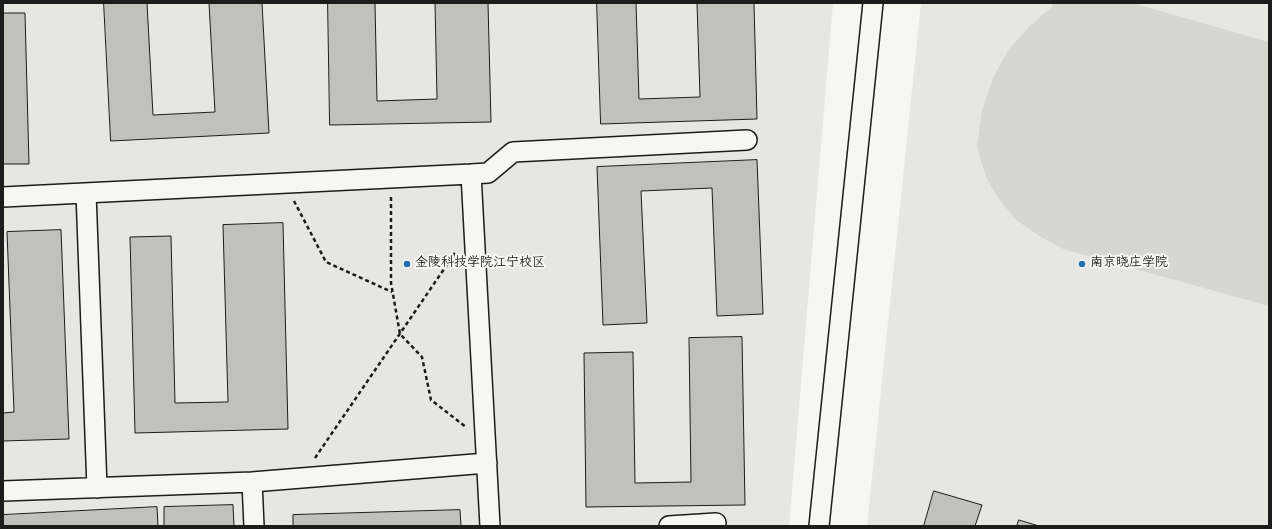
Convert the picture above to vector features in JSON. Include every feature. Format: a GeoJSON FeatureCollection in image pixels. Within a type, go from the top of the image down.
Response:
{"type":"FeatureCollection","features":[{"type":"Feature","properties":{"kind":"street"},"geometry":{"type":"LineString","coordinates":[[819,526],[873,3]]}},
{"type":"Feature","properties":{"kind":"street"},"geometry":{"type":"LineString","coordinates":[[3,196],[488,173],[513,152],[747,140]]}},
{"type":"Feature","properties":{"kind":"street"},"geometry":{"type":"LineString","coordinates":[[471,174],[490,526]]}},
{"type":"Feature","properties":{"kind":"street"},"geometry":{"type":"LineString","coordinates":[[86,193],[97,488]]}},
{"type":"Feature","properties":{"kind":"street"},"geometry":{"type":"LineString","coordinates":[[3,491],[252,482],[487,463]]}},
{"type":"Feature","properties":{"kind":"street"},"geometry":{"type":"LineString","coordinates":[[252,482],[254,526]]}},
{"type":"Feature","properties":{"kind":"street"},"geometry":{"type":"LineString","coordinates":[[669,526],[716,523]]}},
{"type":"Feature","properties":{"kind":"path"},"geometry":{"type":"LineString","coordinates":[[391,178],[391,283],[400,334],[422,357],[431,400],[467,428],[485,435]]}},
{"type":"Feature","properties":{"kind":"path"},"geometry":{"type":"LineString","coordinates":[[285,183],[326,262],[392,292]]}},
{"type":"Feature","properties":{"kind":"path"},"geometry":{"type":"LineString","coordinates":[[301,478],[456,252]]}},
{"type":"Feature","properties":{"kind":"shaded area","name":"金陵科技学院江宁校区"},"geometry":{"type":"Polygon","coordinates":[[[3,3],[833,3],[789,526],[3,526],[3,3]]]}},
{"type":"Feature","properties":{"kind":"shaded area","name":"南京晓庄学院"},"geometry":{"type":"Polygon","coordinates":[[[921,3],[1269,3],[1269,526],[867,526],[921,3]]]}},
{"type":"Feature","properties":{"kind":"shaded area"},"geometry":{"type":"Polygon","coordinates":[[[1053,3],[1132,3],[1269,42],[1269,306],[1063,249],[1038,235],[1016,220],[996,195],[986,177],[977,147],[982,110],[994,76],[1009,49],[1031,25],[1051,8],[1053,3]]]}},
{"type":"Feature","properties":{"kind":"building"},"geometry":{"type":"Polygon","coordinates":[[[104,3],[147,3],[153,115],[215,112],[209,3],[262,3],[269,133],[111,141],[104,3]]]}},
{"type":"Feature","properties":{"kind":"building"},"geometry":{"type":"Polygon","coordinates":[[[328,3],[375,3],[377,101],[437,99],[435,3],[488,3],[491,122],[330,125],[328,3]]]}},
{"type":"Feature","properties":{"kind":"building"},"geometry":{"type":"Polygon","coordinates":[[[597,3],[636,3],[639,99],[700,97],[697,3],[754,3],[757,119],[601,124],[597,3]]]}},
{"type":"Feature","properties":{"kind":"building"},"geometry":{"type":"Polygon","coordinates":[[[3,13],[25,13],[29,164],[3,164],[3,13]]]}},
{"type":"Feature","properties":{"kind":"building"},"geometry":{"type":"Polygon","coordinates":[[[757,160],[763,314],[717,316],[712,188],[641,191],[647,323],[603,325],[597,167],[757,160]]]}},
{"type":"Feature","properties":{"kind":"building"},"geometry":{"type":"Polygon","coordinates":[[[283,223],[288,429],[135,433],[130,237],[171,236],[175,403],[228,402],[223,225],[283,223]]]}},
{"type":"Feature","properties":{"kind":"building"},"geometry":{"type":"Polygon","coordinates":[[[61,230],[69,439],[3,441],[3,413],[14,412],[7,232],[61,230]]]}},
{"type":"Feature","properties":{"kind":"building"},"geometry":{"type":"Polygon","coordinates":[[[742,337],[745,505],[586,507],[584,353],[633,352],[635,483],[691,482],[689,338],[742,337]]]}},
{"type":"Feature","properties":{"kind":"building"},"geometry":{"type":"Polygon","coordinates":[[[934,491],[982,505],[975,526],[924,526],[934,491]]]}},
{"type":"Feature","properties":{"kind":"building"},"geometry":{"type":"Polygon","coordinates":[[[233,505],[234,526],[164,526],[164,507],[233,505]]]}},
{"type":"Feature","properties":{"kind":"building"},"geometry":{"type":"Polygon","coordinates":[[[157,507],[158,526],[3,526],[3,515],[157,507]]]}},
{"type":"Feature","properties":{"kind":"building"},"geometry":{"type":"Polygon","coordinates":[[[460,510],[461,526],[293,526],[293,515],[460,510]]]}},
{"type":"Feature","properties":{"kind":"building"},"geometry":{"type":"Polygon","coordinates":[[[1019,520],[1039,526],[1017,526],[1019,520]]]}},
{"type":"Feature","properties":{"kind":"place","name":"金陵科技学院江宁校区"},"geometry":{"type":"Point","coordinates":[407,264]}},
{"type":"Feature","properties":{"kind":"place","name":"南京晓庄学院"},"geometry":{"type":"Point","coordinates":[1082,264]}}]}
